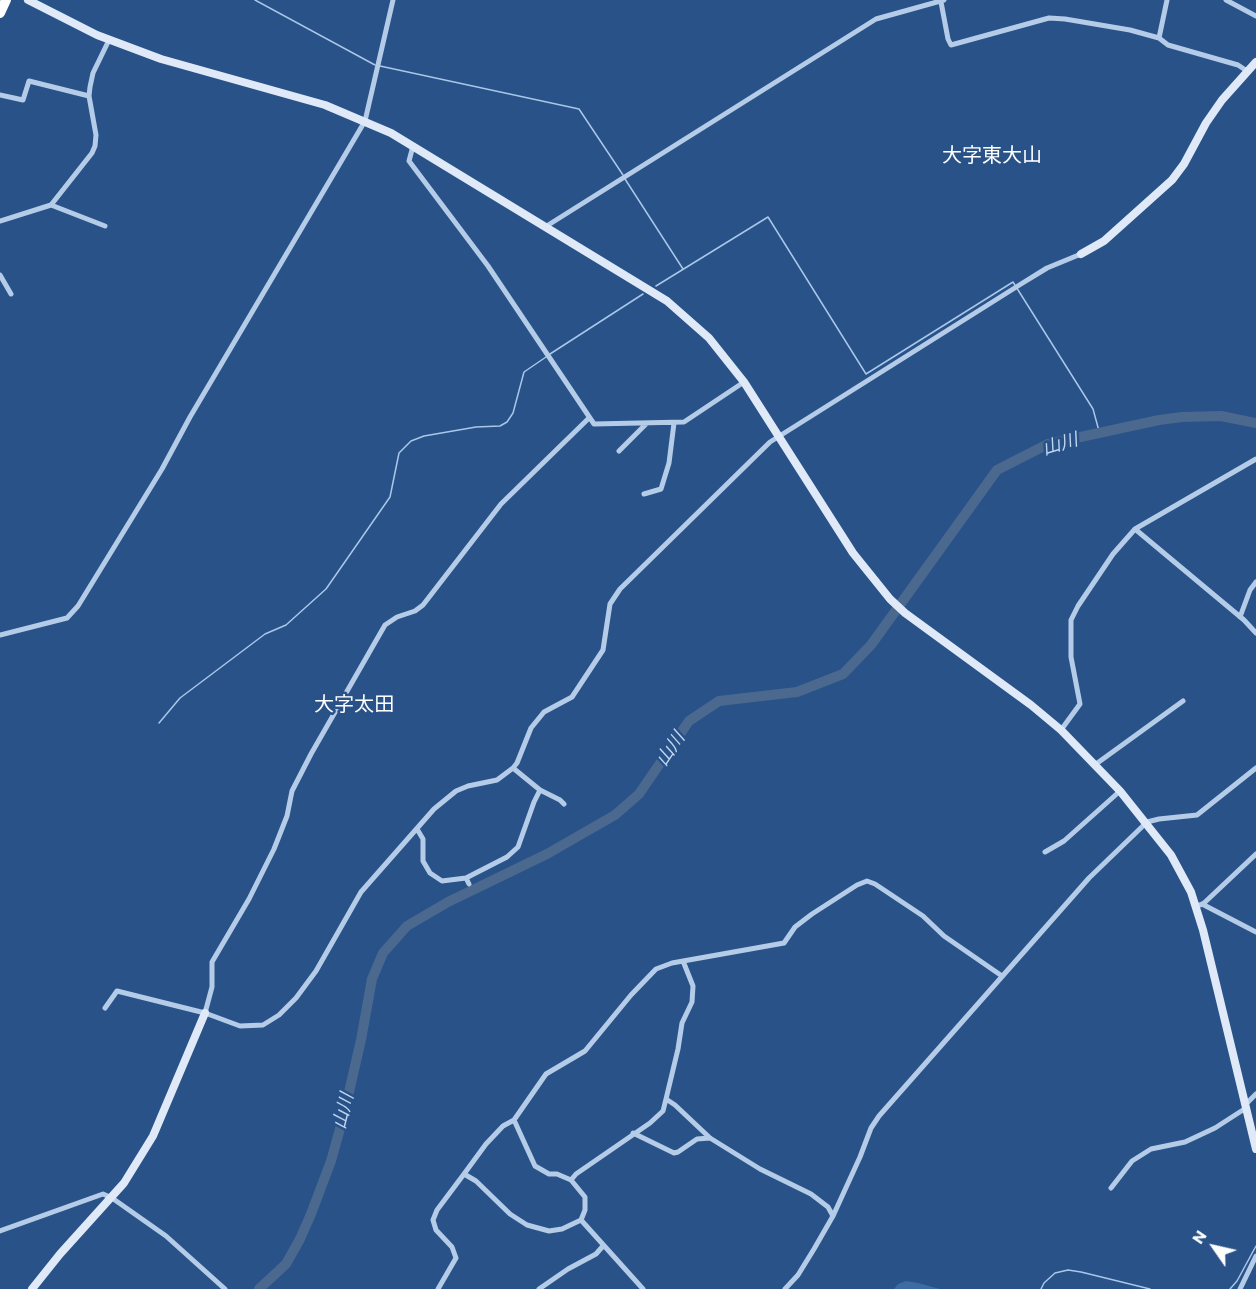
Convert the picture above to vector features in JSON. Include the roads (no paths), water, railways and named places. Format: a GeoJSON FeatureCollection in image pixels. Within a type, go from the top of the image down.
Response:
{"type":"FeatureCollection","features":[{"type":"Feature","properties":{"kind":"highway"},"geometry":{"type":"LineString","coordinates":[[0,13],[6,0]]}},
{"type":"Feature","properties":{"kind":"street"},"geometry":{"type":"LineString","coordinates":[[28,0],[109,40],[161,59],[325,105],[365,121],[413,146],[667,301],[710,338],[744,382],[853,553],[890,600],[1018,695],[1061,730],[1120,791],[1171,855],[1199,905],[1256,1149]]}},
{"type":"Feature","properties":{"kind":"street"},"geometry":{"type":"LineString","coordinates":[[0,635],[67,618],[78,606],[162,469],[190,417],[365,121],[393,0]]}},
{"type":"Feature","properties":{"kind":"street"},"geometry":{"type":"LineString","coordinates":[[1159,38],[1167,0]]}},
{"type":"Feature","properties":{"kind":"street"},"geometry":{"type":"LineString","coordinates":[[1226,0],[1256,16]]}},
{"type":"Feature","properties":{"kind":"street"},"geometry":{"type":"LineString","coordinates":[[545,227],[876,19],[943,1],[948,39],[951,45],[1049,18],[1130,30],[1159,38],[1168,45],[1238,65],[1247,71]]}},
{"type":"Feature","properties":{"kind":"street"},"geometry":{"type":"LineString","coordinates":[[0,221],[51,205],[92,153],[96,135],[89,96],[93,73],[109,40]]}},
{"type":"Feature","properties":{"kind":"street"},"geometry":{"type":"LineString","coordinates":[[105,1008],[117,991],[205,1013],[240,1026],[263,1025],[279,1015],[296,998],[316,971],[361,892],[434,809],[456,791],[497,780],[518,764],[531,728],[544,712],[572,698],[603,650],[610,604],[620,589],[770,442],[1047,268],[1081,254],[1104,241],[1172,180],[1222,100],[1256,62]]}},
{"type":"Feature","properties":{"kind":"street"},"geometry":{"type":"LineString","coordinates":[[0,94],[23,100],[29,81],[89,96]]}},
{"type":"Feature","properties":{"kind":"street"},"geometry":{"type":"LineString","coordinates":[[413,146],[409,161],[488,266],[594,424],[684,422],[744,382]]}},
{"type":"Feature","properties":{"kind":"street"},"geometry":{"type":"LineString","coordinates":[[51,205],[105,226]]}},
{"type":"Feature","properties":{"kind":"street"},"geometry":{"type":"LineString","coordinates":[[0,275],[11,294]]}},
{"type":"Feature","properties":{"kind":"street"},"geometry":{"type":"LineString","coordinates":[[32,1289],[60,1254],[112,1198],[153,1136],[205,1013],[212,987],[212,962],[249,899],[274,849],[287,816],[292,791],[385,625],[423,605],[501,504],[589,418]]}},
{"type":"Feature","properties":{"kind":"street"},"geometry":{"type":"LineString","coordinates":[[644,494],[661,489],[669,463],[674,423]]}},
{"type":"Feature","properties":{"kind":"street"},"geometry":{"type":"LineString","coordinates":[[619,451],[646,424]]}},
{"type":"Feature","properties":{"kind":"street"},"geometry":{"type":"LineString","coordinates":[[1061,730],[1080,704],[1071,657],[1071,620],[1113,554],[1135,529],[1256,459]]}},
{"type":"Feature","properties":{"kind":"street"},"geometry":{"type":"LineString","coordinates":[[1135,529],[1256,633]]}},
{"type":"Feature","properties":{"kind":"street"},"geometry":{"type":"LineString","coordinates":[[1240,617],[1250,590],[1256,582]]}},
{"type":"Feature","properties":{"kind":"street"},"geometry":{"type":"LineString","coordinates":[[1096,764],[1183,701]]}},
{"type":"Feature","properties":{"kind":"street"},"geometry":{"type":"LineString","coordinates":[[513,768],[540,790],[561,800],[564,804]]}},
{"type":"Feature","properties":{"kind":"street"},"geometry":{"type":"LineString","coordinates":[[785,1289],[814,1249],[833,1215],[856,1168],[871,1128],[879,1116],[1089,878],[1147,822],[1197,815],[1256,768]]}},
{"type":"Feature","properties":{"kind":"street"},"geometry":{"type":"LineString","coordinates":[[417,829],[423,839],[423,861],[430,873],[442,881],[466,878],[507,856],[518,847],[540,790]]}},
{"type":"Feature","properties":{"kind":"street"},"geometry":{"type":"LineString","coordinates":[[1045,852],[1064,841],[1120,791]]}},
{"type":"Feature","properties":{"kind":"street"},"geometry":{"type":"LineString","coordinates":[[1199,905],[1256,854]]}},
{"type":"Feature","properties":{"kind":"street"},"geometry":{"type":"LineString","coordinates":[[466,878],[469,885]]}},
{"type":"Feature","properties":{"kind":"street"},"geometry":{"type":"LineString","coordinates":[[438,1289],[456,1258],[452,1247],[436,1230],[433,1220],[437,1210],[486,1144],[502,1126],[514,1120],[546,1074],[585,1051],[650,974],[664,965],[784,943],[795,927],[807,918],[857,885],[867,881],[923,916],[944,936],[1002,976]]}},
{"type":"Feature","properties":{"kind":"street"},"geometry":{"type":"LineString","coordinates":[[1199,905],[1256,932]]}},
{"type":"Feature","properties":{"kind":"street"},"geometry":{"type":"LineString","coordinates":[[571,1180],[576,1174],[663,1111],[682,1023],[692,1002],[693,986],[683,961]]}},
{"type":"Feature","properties":{"kind":"street"},"geometry":{"type":"LineString","coordinates":[[1111,1188],[1132,1161],[1151,1149],[1185,1142],[1215,1128],[1246,1107],[1256,1094]]}},
{"type":"Feature","properties":{"kind":"street"},"geometry":{"type":"LineString","coordinates":[[666,1100],[680,1109],[710,1138],[760,1169],[811,1194],[828,1207],[833,1215]]}},
{"type":"Feature","properties":{"kind":"street"},"geometry":{"type":"LineString","coordinates":[[464,1174],[476,1181],[510,1214],[527,1225],[549,1231],[562,1229],[581,1220],[585,1210],[585,1197],[571,1180],[557,1174],[549,1174],[535,1166],[514,1120]]}},
{"type":"Feature","properties":{"kind":"street"},"geometry":{"type":"LineString","coordinates":[[633,1133],[674,1153],[697,1138],[710,1138]]}},
{"type":"Feature","properties":{"kind":"street"},"geometry":{"type":"LineString","coordinates":[[0,1231],[103,1194],[165,1236],[225,1289]]}},
{"type":"Feature","properties":{"kind":"street"},"geometry":{"type":"LineString","coordinates":[[581,1220],[643,1289]]}},
{"type":"Feature","properties":{"kind":"street"},"geometry":{"type":"LineString","coordinates":[[539,1289],[568,1269],[596,1254],[603,1246]]}},
{"type":"Feature","properties":{"kind":"street"},"geometry":{"type":"LineString","coordinates":[[1240,1289],[1256,1256]]}},
{"type":"Feature","properties":{"kind":"waterway"},"geometry":{"type":"LineString","coordinates":[[255,0],[375,65]]}},
{"type":"Feature","properties":{"kind":"waterway"},"geometry":{"type":"LineString","coordinates":[[380,66],[579,109],[623,175]]}},
{"type":"Feature","properties":{"kind":"waterway"},"geometry":{"type":"LineString","coordinates":[[625,179],[683,269]]}},
{"type":"Feature","properties":{"kind":"waterway"},"geometry":{"type":"LineString","coordinates":[[656,286],[768,217],[866,374],[1013,282],[1093,409],[1099,431]]}},
{"type":"Feature","properties":{"kind":"waterway"},"geometry":{"type":"LineString","coordinates":[[550,354],[643,294]]}},
{"type":"Feature","properties":{"kind":"waterway"},"geometry":{"type":"LineString","coordinates":[[159,723],[180,698],[265,634],[286,625],[326,589],[390,497],[399,453],[411,441],[424,436],[476,427],[500,426],[507,422],[513,413],[524,372],[546,357]]}},
{"type":"Feature","properties":{"kind":"waterway","name":"山川"},"geometry":{"type":"LineString","coordinates":[[259,1289],[286,1264],[311,1214],[331,1161],[343,1118],[372,979],[383,953],[407,926],[448,902],[547,854],[615,815],[639,794],[689,721],[719,701],[797,692],[843,674],[871,645],[997,470],[1048,444],[1159,420],[1221,416],[1256,423]]}},
{"type":"Feature","properties":{"kind":"waterway"},"geometry":{"type":"LineString","coordinates":[[1230,1289],[1237,1281],[1256,1246]]}},
{"type":"Feature","properties":{"kind":"waterway"},"geometry":{"type":"LineString","coordinates":[[1041,1289],[1055,1273],[1068,1270],[1150,1289]]}},
{"type":"Feature","properties":{"kind":"district","name":"大字東大山"},"geometry":{"type":"Point","coordinates":[992,155]}},
{"type":"Feature","properties":{"kind":"district","name":"大字太田"},"geometry":{"type":"Point","coordinates":[354,704]}}]}
